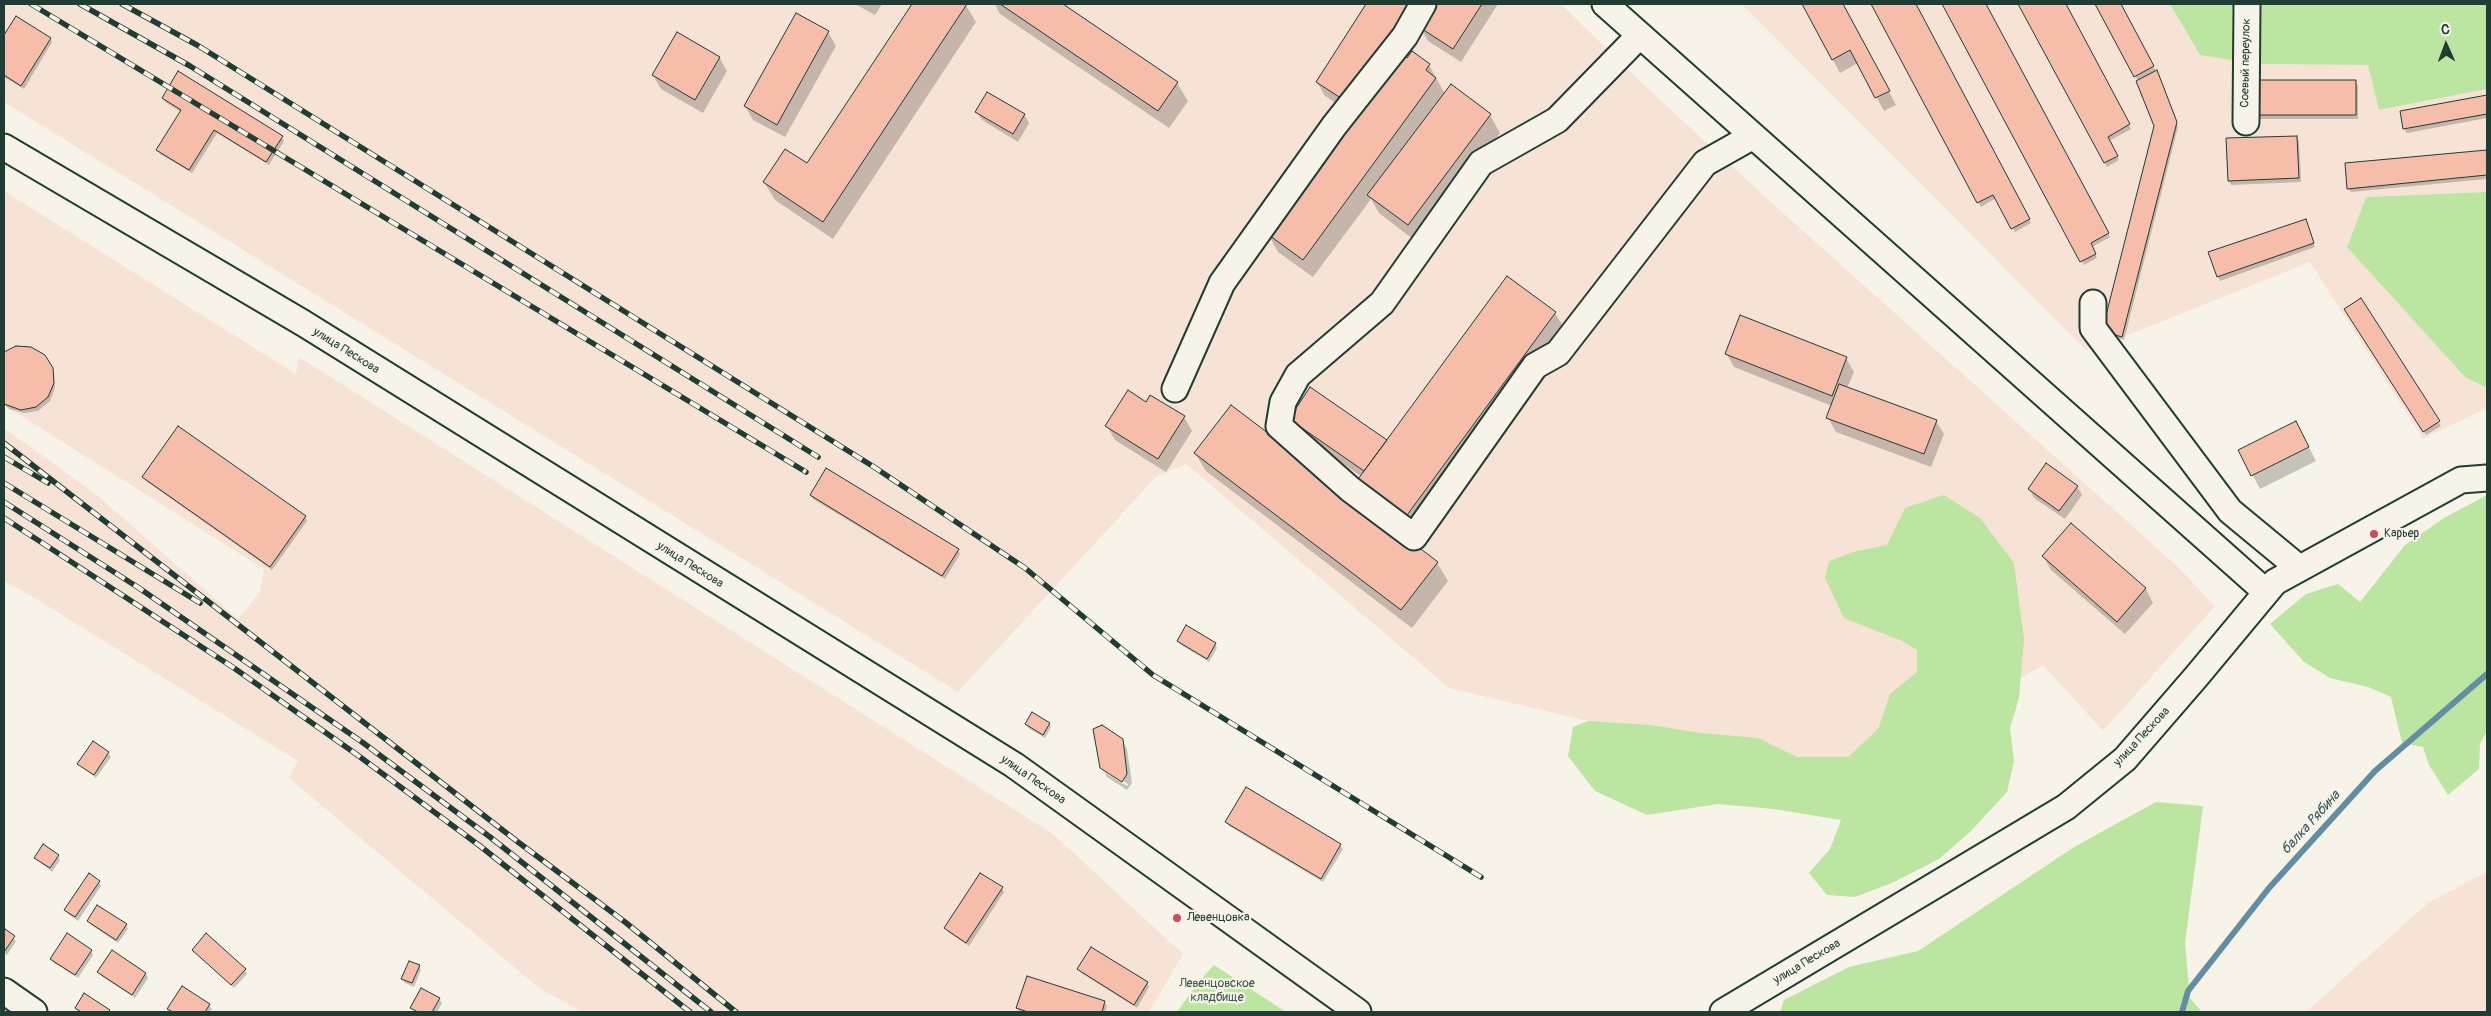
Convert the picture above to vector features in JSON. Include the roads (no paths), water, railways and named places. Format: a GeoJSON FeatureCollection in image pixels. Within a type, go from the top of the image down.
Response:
{"type":"FeatureCollection","features":[{"type":"Feature","properties":{"kind":"street"},"geometry":{"type":"LineString","coordinates":[[1175,389],[1222,283],[1334,126],[1405,36],[1423,4]]}},
{"type":"Feature","properties":{"kind":"street"},"geometry":{"type":"LineString","coordinates":[[1605,4],[2266,592]]}},
{"type":"Feature","properties":{"kind":"street","name":"Соевый переулок"},"geometry":{"type":"LineString","coordinates":[[2246,122],[2247,4]]}},
{"type":"Feature","properties":{"kind":"street"},"geometry":{"type":"LineString","coordinates":[[1640,34],[1557,120],[1481,163],[1382,303],[1298,375],[1283,402],[1279,426],[1350,489],[1414,538],[1535,366],[1558,353],[1705,163],[1753,136]]}},
{"type":"Feature","properties":{"kind":"street","name":"улица Пескова"},"geometry":{"type":"LineString","coordinates":[[4,147],[302,323],[1014,765],[1358,1012]]}},
{"type":"Feature","properties":{"kind":"street"},"geometry":{"type":"LineString","coordinates":[[2093,303],[2093,328],[2230,511],[2299,568]]}},
{"type":"Feature","properties":{"kind":"street","name":"улица Пескова"},"geometry":{"type":"LineString","coordinates":[[1723,1012],[2066,806],[2124,759],[2275,582],[2461,480],[2487,478]]}},
{"type":"Feature","properties":{"kind":"street"},"geometry":{"type":"LineString","coordinates":[[4,991],[34,1012]]}},
{"type":"Feature","properties":{"kind":"waterway","name":"балка Рябина"},"geometry":{"type":"LineString","coordinates":[[2182,1012],[2188,991],[2269,888],[2375,771],[2487,674]]}},
{"type":"Feature","properties":{"kind":"railway"},"geometry":{"type":"LineString","coordinates":[[31,4],[806,472]]}},
{"type":"Feature","properties":{"kind":"railway"},"geometry":{"type":"LineString","coordinates":[[80,4],[190,66],[818,457]]}},
{"type":"Feature","properties":{"kind":"railway"},"geometry":{"type":"LineString","coordinates":[[122,4],[197,45],[874,467],[1025,568],[1153,675],[1481,877]]}},
{"type":"Feature","properties":{"kind":"railway"},"geometry":{"type":"LineString","coordinates":[[4,443],[518,842],[625,922],[736,1012]]}},
{"type":"Feature","properties":{"kind":"railway"},"geometry":{"type":"LineString","coordinates":[[4,457],[48,483]]}},
{"type":"Feature","properties":{"kind":"railway"},"geometry":{"type":"LineString","coordinates":[[4,483],[200,603]]}},
{"type":"Feature","properties":{"kind":"railway"},"geometry":{"type":"LineString","coordinates":[[4,502],[139,588],[362,742],[490,837],[711,1012]]}},
{"type":"Feature","properties":{"kind":"railway"},"geometry":{"type":"LineString","coordinates":[[4,518],[234,668],[356,754],[480,846],[690,1012]]}},
{"type":"Feature","properties":{"kind":"place","name":"Карьер"},"geometry":{"type":"Point","coordinates":[2374,534]}},
{"type":"Feature","properties":{"kind":"place","name":"Левенцовка"},"geometry":{"type":"Point","coordinates":[1177,918]}},
{"type":"Feature","properties":{"kind":"park label","name":"Левенцовское кладбище"},"geometry":{"type":"Point","coordinates":[1217,991]}}]}
